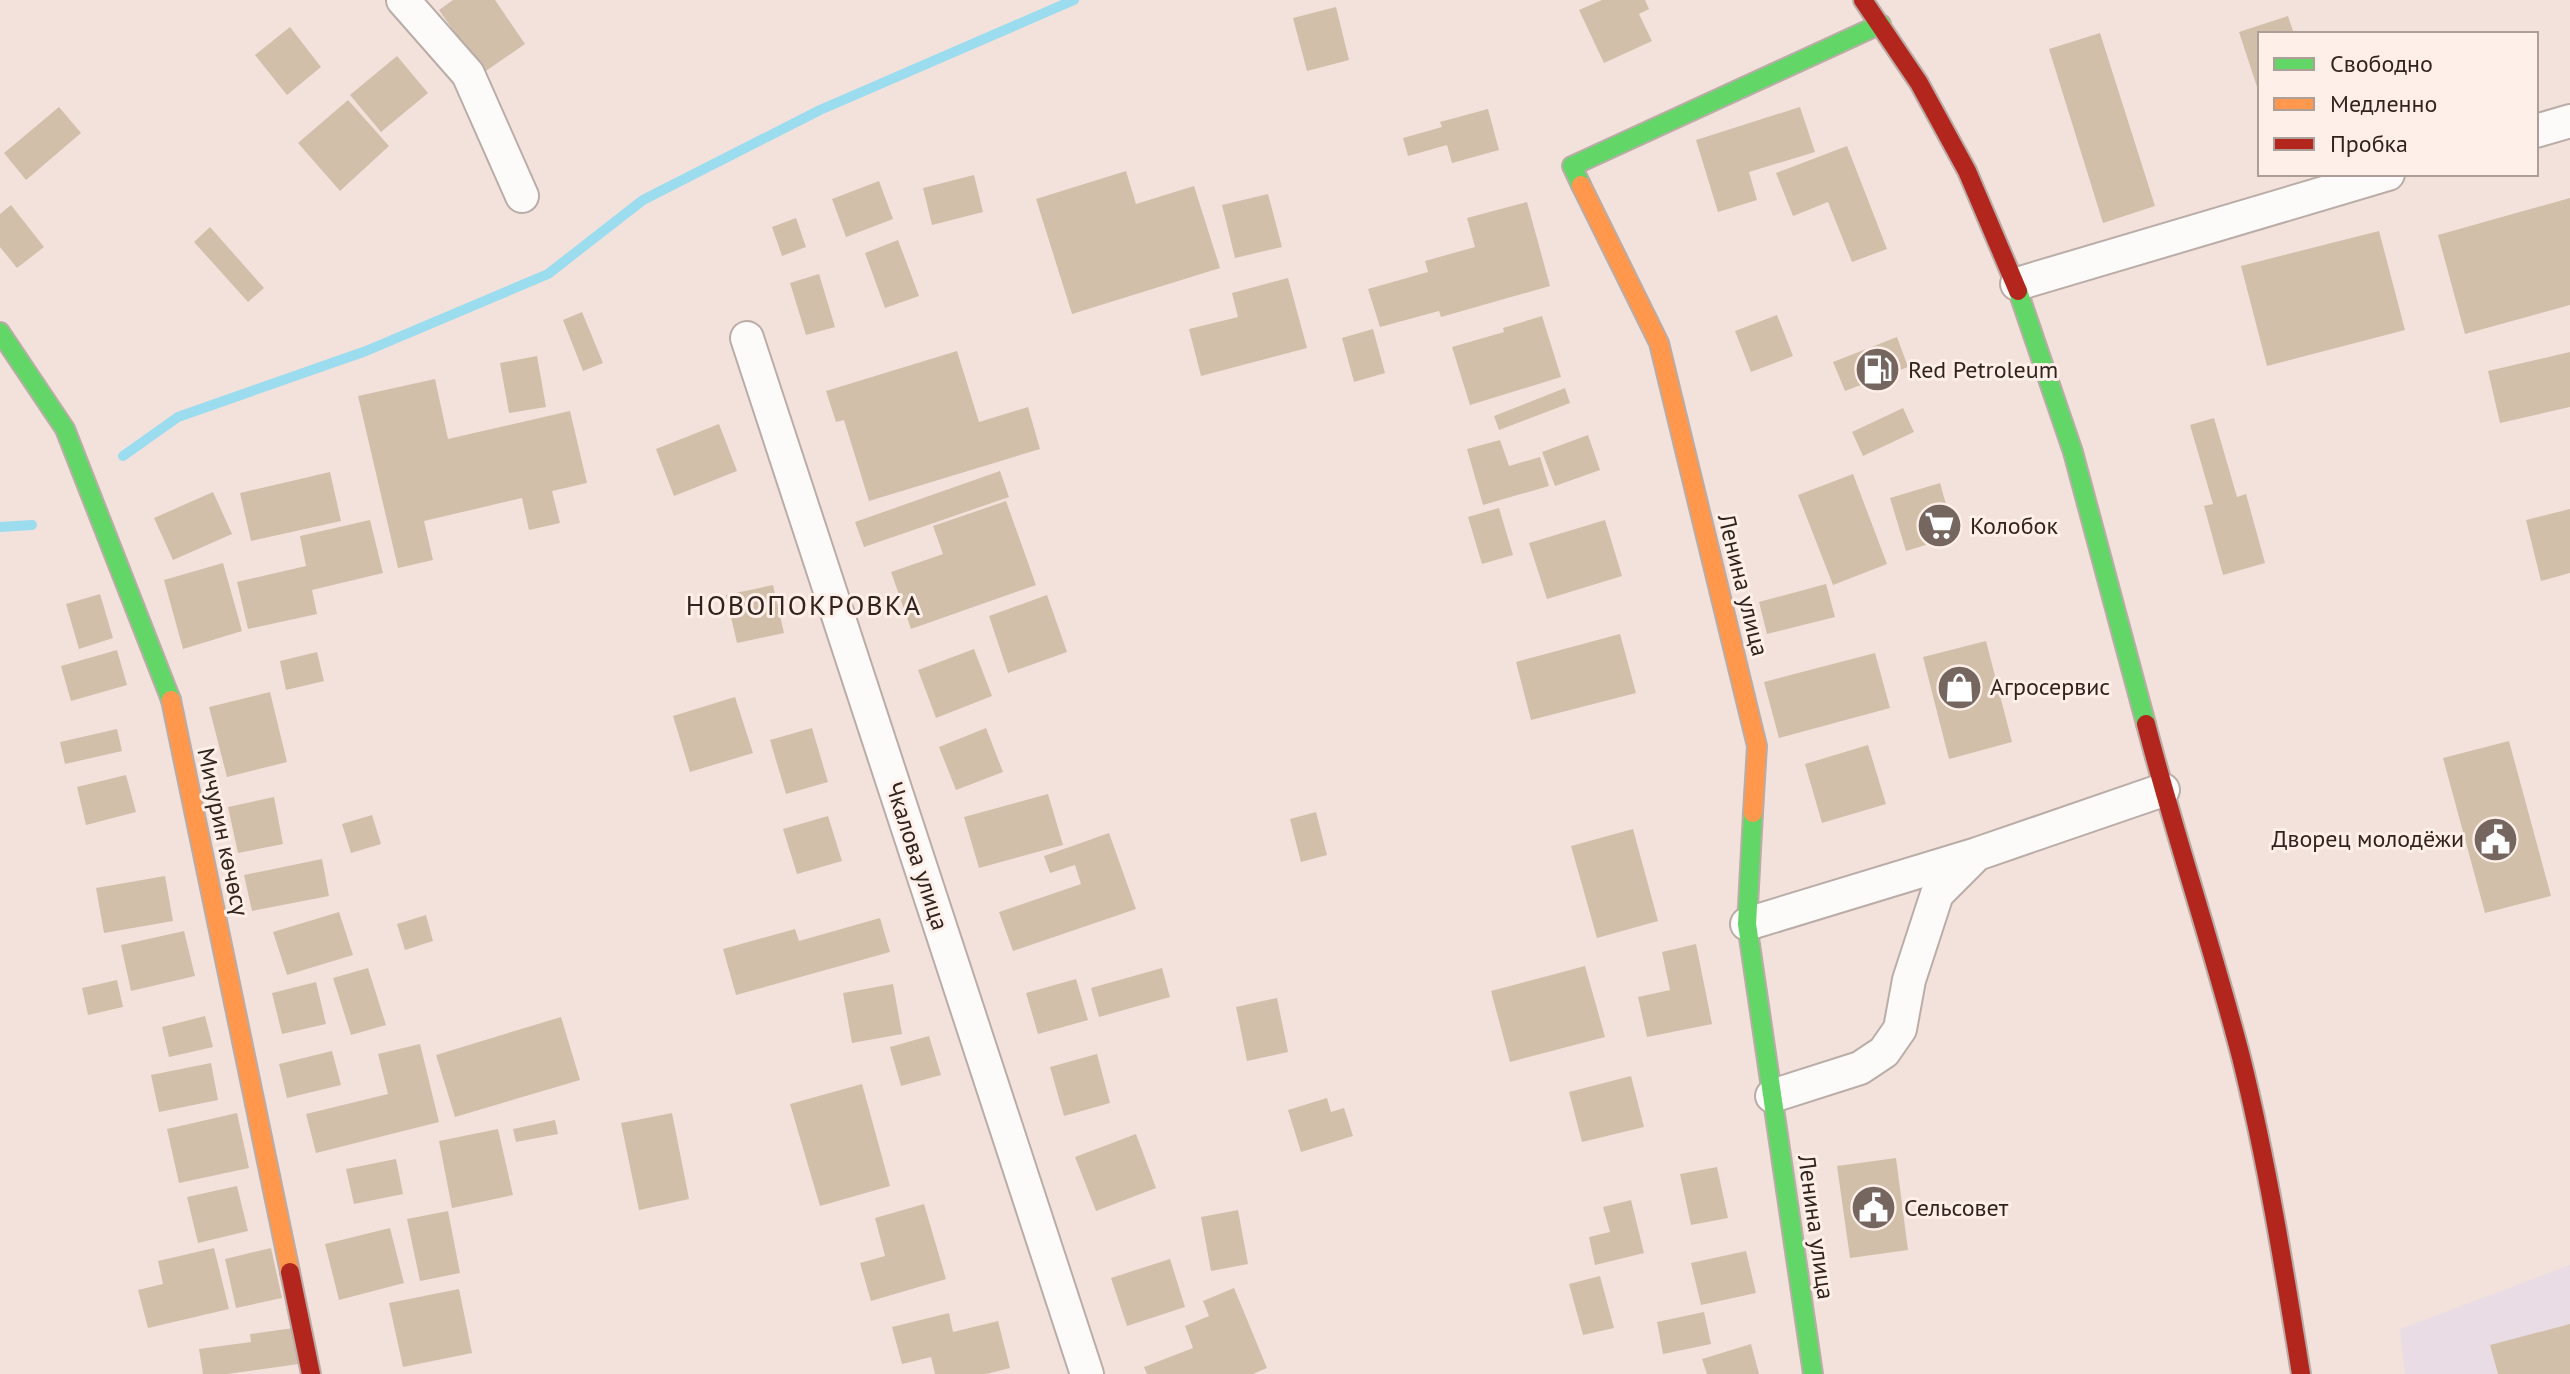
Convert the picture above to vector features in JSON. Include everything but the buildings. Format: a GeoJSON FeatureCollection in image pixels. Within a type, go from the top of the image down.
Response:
{"type":"FeatureCollection","features":[{"type":"Feature","properties":{"kind":"street"},"geometry":{"type":"LineString","coordinates":[[403,0],[468,74],[522,196]]}},
{"type":"Feature","properties":{"kind":"street"},"geometry":{"type":"LineString","coordinates":[[1863,0],[1925,91],[1963,158],[2017,284],[2072,449],[2163,790],[2241,1059],[2275,1209],[2301,1374]]}},
{"type":"Feature","properties":{"kind":"street","name":"Ленина улица"},"geometry":{"type":"LineString","coordinates":[[1813,1374],[1747,924],[1757,746],[1659,343],[1572,166],[1881,24]]}},
{"type":"Feature","properties":{"kind":"street"},"geometry":{"type":"LineString","coordinates":[[2538,130],[2570,121]]}},
{"type":"Feature","properties":{"kind":"street"},"geometry":{"type":"LineString","coordinates":[[2017,284],[2381,176]]}},
{"type":"Feature","properties":{"kind":"street","name":"Мичурин көчөсү"},"geometry":{"type":"LineString","coordinates":[[0,332],[65,429],[170,695],[311,1374]]}},
{"type":"Feature","properties":{"kind":"street","name":"Чкалова улица"},"geometry":{"type":"LineString","coordinates":[[747,338],[1087,1374]]}},
{"type":"Feature","properties":{"kind":"street"},"geometry":{"type":"LineString","coordinates":[[1747,924],[1977,854],[2163,790]]}},
{"type":"Feature","properties":{"kind":"street"},"geometry":{"type":"LineString","coordinates":[[1772,1096],[1860,1068],[1884,1052],[1900,1029],[1909,980],[1937,894],[1977,854]]}},
{"type":"Feature","properties":{"kind":"shaded area"},"geometry":{"type":"Polygon","coordinates":[[[2570,1265],[2570,1374],[2405,1374],[2400,1329],[2570,1265]]]}},
{"type":"Feature","properties":{"kind":"waterway"},"geometry":{"type":"LineString","coordinates":[[123,456],[178,417],[366,351],[548,274],[643,200],[820,110],[1074,0]]}},
{"type":"Feature","properties":{"kind":"waterway"},"geometry":{"type":"LineString","coordinates":[[0,527],[32,525]]}},
{"type":"Feature","properties":{"kind":"traffic: fast"},"geometry":{"type":"LineString","coordinates":[[1581,185],[1572,166],[1881,24]]}},
{"type":"Feature","properties":{"kind":"traffic: fast"},"geometry":{"type":"LineString","coordinates":[[2018,291],[2073,452],[2146,724]]}},
{"type":"Feature","properties":{"kind":"traffic: fast"},"geometry":{"type":"LineString","coordinates":[[0,332],[65,429],[171,700]]}},
{"type":"Feature","properties":{"kind":"traffic: fast"},"geometry":{"type":"LineString","coordinates":[[1753,813],[1747,924],[1813,1374]]}},
{"type":"Feature","properties":{"kind":"traffic: slow"},"geometry":{"type":"LineString","coordinates":[[1581,185],[1659,343],[1757,746],[1753,813]]}},
{"type":"Feature","properties":{"kind":"traffic: slow"},"geometry":{"type":"LineString","coordinates":[[171,700],[290,1272]]}},
{"type":"Feature","properties":{"kind":"traffic: jam"},"geometry":{"type":"LineString","coordinates":[[1863,0],[1919,83],[1967,171],[2018,291]]}},
{"type":"Feature","properties":{"kind":"traffic: jam"},"geometry":{"type":"LineString","coordinates":[[2146,724],[2241,1057],[2267,1175],[2301,1374]]}},
{"type":"Feature","properties":{"kind":"traffic: jam"},"geometry":{"type":"LineString","coordinates":[[290,1272],[311,1374]]}},
{"type":"Feature","properties":{"kind":"place","name":"Red Petroleum"},"geometry":{"type":"Point","coordinates":[1877,370]}},
{"type":"Feature","properties":{"kind":"place","name":"Колобок"},"geometry":{"type":"Point","coordinates":[1939,526]}},
{"type":"Feature","properties":{"kind":"place","name":"Агросервис"},"geometry":{"type":"Point","coordinates":[1959,687]}},
{"type":"Feature","properties":{"kind":"place","name":"Дворец молодёжи"},"geometry":{"type":"Point","coordinates":[2495,839]}},
{"type":"Feature","properties":{"kind":"place","name":"Сельсовет"},"geometry":{"type":"Point","coordinates":[1873,1208]}},
{"type":"Feature","properties":{"kind":"district","name":"НОВОПОКРОВКА"},"geometry":{"type":"Point","coordinates":[804,605]}}]}
